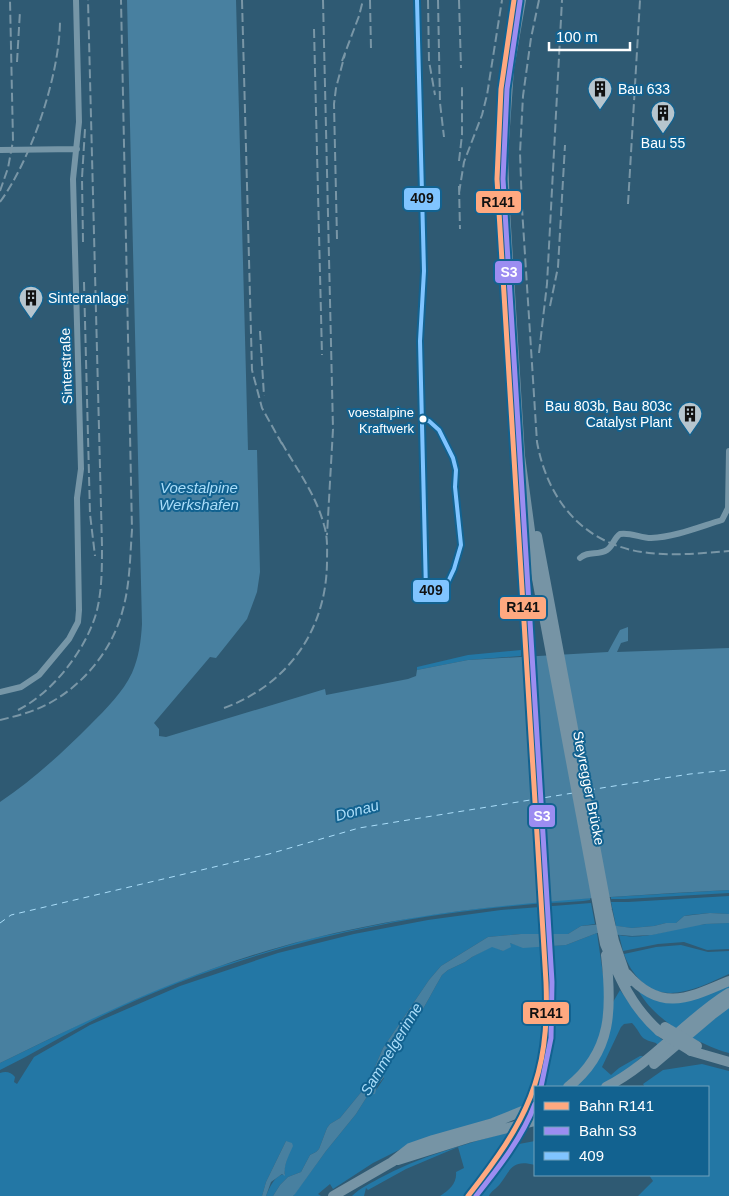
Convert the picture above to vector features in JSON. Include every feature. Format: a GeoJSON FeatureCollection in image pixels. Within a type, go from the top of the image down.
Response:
{"type":"FeatureCollection","features":[{"type":"Feature","properties":{"kind":"main road"},"geometry":{"type":"LineString","coordinates":[[521,0],[512,45],[506,99],[503,155],[504,184],[524,498],[546,608]]}},
{"type":"Feature","properties":{"kind":"main road"},"geometry":{"type":"LineString","coordinates":[[527,0],[518,46],[513,89],[510,132],[510,192],[528,476],[546,608]]}},
{"type":"Feature","properties":{"kind":"main road","name":"Steyregger Brücke"},"geometry":{"type":"LineString","coordinates":[[546,608],[605,944],[616,970]]}},
{"type":"Feature","properties":{"kind":"main road","name":"Steyregger Brücke"},"geometry":{"type":"LineString","coordinates":[[546,608],[614,941],[616,970]]}},
{"type":"Feature","properties":{"kind":"main road"},"geometry":{"type":"LineString","coordinates":[[616,970],[642,990],[667,998],[690,996],[729,981]]}},
{"type":"Feature","properties":{"kind":"main road"},"geometry":{"type":"LineString","coordinates":[[616,970],[634,1005],[662,1029],[669,1039],[729,1062]]}},
{"type":"Feature","properties":{"kind":"main road"},"geometry":{"type":"LineString","coordinates":[[569,1086],[588,1067],[604,1037],[616,970]]}},
{"type":"Feature","properties":{"kind":"main road"},"geometry":{"type":"LineString","coordinates":[[608,1086],[641,1066],[693,1020],[729,993]]}},
{"type":"Feature","properties":{"kind":"main road"},"geometry":{"type":"LineString","coordinates":[[621,1086],[657,1062],[706,1019],[729,1002]]}},
{"type":"Feature","properties":{"kind":"main road"},"geometry":{"type":"LineString","coordinates":[[694,1048],[729,1056]]}},
{"type":"Feature","properties":{"kind":"main road"},"geometry":{"type":"LineString","coordinates":[[493,1123],[534,1106]]}},
{"type":"Feature","properties":{"kind":"main road"},"geometry":{"type":"LineString","coordinates":[[333,1196],[416,1146],[493,1123],[534,1113]]}},
{"type":"Feature","properties":{"kind":"main road"},"geometry":{"type":"LineString","coordinates":[[392,1162],[468,1138],[534,1120]]}},
{"type":"Feature","properties":{"kind":"street","name":"Sinterstraße"},"geometry":{"type":"LineString","coordinates":[[0,692],[21,687],[46,668],[74,630],[79,610],[77,498],[81,470],[74,179],[79,122],[76,0]]}},
{"type":"Feature","properties":{"kind":"street"},"geometry":{"type":"LineString","coordinates":[[0,150],[77,149]]}},
{"type":"Feature","properties":{"kind":"street"},"geometry":{"type":"LineString","coordinates":[[580,558],[588,553],[608,550],[620,534],[627,533],[642,538],[661,537],[722,520],[728,508],[729,451]]}},
{"type":"Feature","properties":{"kind":"shaded area"},"geometry":{"type":"Polygon","coordinates":[[[521,650],[521,656],[468,660],[417,670],[417,667],[468,655],[521,650]]]}},
{"type":"Feature","properties":{"kind":"shaded area"},"geometry":{"type":"Polygon","coordinates":[[[729,890],[729,893],[611,899],[611,897],[729,890]]]}},
{"type":"Feature","properties":{"kind":"shaded area"},"geometry":{"type":"Polygon","coordinates":[[[729,896],[729,914],[689,915],[684,916],[676,923],[632,928],[616,926],[611,902],[628,902],[729,896]]]}},
{"type":"Feature","properties":{"kind":"shaded area"},"geometry":{"type":"Polygon","coordinates":[[[590,898],[590,900],[583,901],[494,908],[416,919],[341,933],[271,951],[169,986],[136,1000],[0,1070],[0,1063],[105,1012],[170,984],[220,966],[308,939],[420,916],[538,901],[590,898]]]}},
{"type":"Feature","properties":{"kind":"shaded area"},"geometry":{"type":"Polygon","coordinates":[[[591,903],[595,924],[581,926],[568,934],[521,934],[488,937],[441,966],[429,980],[383,1048],[367,1085],[340,1118],[330,1124],[319,1149],[310,1155],[301,1172],[288,1177],[273,1196],[266,1196],[278,1176],[285,1174],[284,1170],[288,1154],[286,1141],[266,1182],[262,1196],[0,1196],[0,1073],[12,1074],[15,1077],[14,1082],[17,1084],[34,1057],[90,1025],[180,986],[278,953],[354,934],[428,920],[501,910],[591,903]]]}},
{"type":"Feature","properties":{"kind":"shaded area"},"geometry":{"type":"Polygon","coordinates":[[[729,923],[729,949],[707,950],[684,942],[658,944],[623,951],[619,935],[645,936],[689,926],[729,923]]]}},
{"type":"Feature","properties":{"kind":"shaded area"},"geometry":{"type":"Polygon","coordinates":[[[597,933],[607,1015],[592,1059],[565,1086],[537,1086],[544,1059],[549,1017],[549,973],[544,973],[542,1043],[535,1076],[524,1108],[405,1147],[373,1163],[333,1189],[330,1184],[318,1194],[321,1196],[293,1196],[356,1114],[368,1095],[376,1090],[384,1078],[380,1071],[385,1058],[416,1020],[442,975],[492,946],[503,951],[510,943],[523,947],[566,945],[597,933]]]}},
{"type":"Feature","properties":{"kind":"shaded area"},"geometry":{"type":"Polygon","coordinates":[[[681,945],[708,952],[729,951],[729,974],[696,988],[673,993],[661,992],[641,981],[631,969],[624,954],[656,947],[681,945]]]}},
{"type":"Feature","properties":{"kind":"shaded area"},"geometry":{"type":"Polygon","coordinates":[[[729,983],[729,989],[678,1030],[656,1013],[638,990],[660,999],[729,983]]]}},
{"type":"Feature","properties":{"kind":"shaded area"},"geometry":{"type":"Polygon","coordinates":[[[620,990],[645,1023],[664,1041],[659,1047],[656,1043],[643,1038],[632,1023],[624,1024],[602,1067],[611,1075],[619,1068],[643,1056],[617,1078],[601,1086],[573,1086],[586,1074],[613,1002],[620,990]]]}},
{"type":"Feature","properties":{"kind":"shaded area"},"geometry":{"type":"Polygon","coordinates":[[[729,1007],[729,1053],[691,1038],[729,1007]]]}},
{"type":"Feature","properties":{"kind":"shaded area"},"geometry":{"type":"Polygon","coordinates":[[[702,1064],[729,1071],[729,1196],[638,1196],[653,1181],[650,1176],[709,1176],[709,1086],[644,1086],[643,1084],[663,1070],[702,1064]]]}},
{"type":"Feature","properties":{"kind":"shaded area"},"geometry":{"type":"Polygon","coordinates":[[[512,1131],[465,1196],[440,1196],[452,1186],[456,1172],[464,1168],[458,1147],[406,1169],[368,1190],[366,1188],[364,1196],[352,1196],[371,1183],[410,1164],[444,1151],[512,1131]]]}},
{"type":"Feature","properties":{"kind":"shaded area"},"geometry":{"type":"Polygon","coordinates":[[[534,1141],[534,1165],[517,1164],[489,1196],[475,1196],[507,1152],[519,1144],[534,1141]]]}},
{"type":"Feature","properties":{"kind":"water"},"geometry":{"type":"Polygon","coordinates":[[[127,0],[236,0],[248,450],[257,450],[260,572],[257,592],[247,619],[216,658],[210,657],[154,723],[159,729],[159,736],[166,737],[325,689],[326,695],[408,679],[416,676],[417,670],[468,660],[608,652],[620,630],[628,627],[628,641],[621,643],[617,652],[729,648],[729,890],[623,896],[466,910],[362,927],[310,939],[230,963],[152,992],[0,1063],[0,802],[36,775],[114,700],[132,673],[141,637],[127,0]]]}},
{"type":"Feature","properties":{"kind":"water","name":"Sammelgerinne"},"geometry":{"type":"Polygon","coordinates":[[[710,913],[729,914],[729,923],[705,924],[652,935],[632,936],[597,933],[566,945],[523,948],[510,943],[511,947],[503,951],[492,947],[448,970],[442,975],[412,1026],[385,1058],[380,1071],[384,1077],[377,1086],[375,1094],[368,1095],[356,1114],[293,1196],[273,1196],[288,1177],[301,1172],[310,1155],[319,1149],[330,1124],[340,1118],[367,1085],[383,1048],[429,980],[441,966],[488,937],[521,934],[568,934],[581,926],[603,924],[632,928],[654,926],[676,923],[684,916],[710,913]]]}},
{"type":"Feature","properties":{"kind":"water"},"geometry":{"type":"Polygon","coordinates":[[[286,1141],[292,1143],[293,1146],[286,1164],[285,1176],[282,1174],[271,1182],[266,1196],[262,1196],[266,1182],[286,1141]]]}},
{"type":"Feature","properties":{"kind":"pier"},"geometry":{"type":"Polygon","coordinates":[[[523,654],[528,654],[529,656],[544,904],[539,904],[523,654]]]}},
{"type":"Feature","properties":{"kind":"ferry route"},"geometry":{"type":"LineString","coordinates":[[589,790],[690,774],[729,770]]}},
{"type":"Feature","properties":{"kind":"ferry route"},"geometry":{"type":"LineString","coordinates":[[0,923],[11,915],[269,854],[359,828],[573,793]]}},
{"type":"Feature","properties":{"kind":"railway"},"geometry":{"type":"LineString","coordinates":[[0,191],[8,168],[13,141],[10,0]]}},
{"type":"Feature","properties":{"kind":"railway"},"geometry":{"type":"LineString","coordinates":[[18,710],[31,703],[55,682],[75,656],[91,628],[101,589],[102,546],[88,0]]}},
{"type":"Feature","properties":{"kind":"railway"},"geometry":{"type":"LineString","coordinates":[[0,720],[23,714],[52,702],[91,669],[111,641],[118,625],[127,590],[132,530],[121,0]]}},
{"type":"Feature","properties":{"kind":"railway"},"geometry":{"type":"LineString","coordinates":[[242,0],[252,370],[262,408],[282,444]]}},
{"type":"Feature","properties":{"kind":"railway"},"geometry":{"type":"LineString","coordinates":[[323,0],[333,429],[327,535]]}},
{"type":"Feature","properties":{"kind":"railway"},"geometry":{"type":"LineString","coordinates":[[342,61],[363,0]]}},
{"type":"Feature","properties":{"kind":"railway"},"geometry":{"type":"LineString","coordinates":[[370,0],[371,49]]}},
{"type":"Feature","properties":{"kind":"railway"},"geometry":{"type":"LineString","coordinates":[[428,0],[429,61],[435,95]]}},
{"type":"Feature","properties":{"kind":"railway"},"geometry":{"type":"LineString","coordinates":[[438,0],[440,103],[444,137]]}},
{"type":"Feature","properties":{"kind":"railway"},"geometry":{"type":"LineString","coordinates":[[459,0],[461,68]]}},
{"type":"Feature","properties":{"kind":"railway"},"geometry":{"type":"LineString","coordinates":[[459,193],[464,162],[482,115],[487,95],[502,0]]}},
{"type":"Feature","properties":{"kind":"railway"},"geometry":{"type":"LineString","coordinates":[[539,0],[531,38],[523,96],[520,153],[537,442],[542,464],[560,502],[588,531],[606,541],[626,549],[659,554],[729,551]]}},
{"type":"Feature","properties":{"kind":"railway"},"geometry":{"type":"LineString","coordinates":[[539,353],[547,284],[562,0]]}},
{"type":"Feature","properties":{"kind":"railway"},"geometry":{"type":"LineString","coordinates":[[628,204],[640,0]]}},
{"type":"Feature","properties":{"kind":"railway"},"geometry":{"type":"LineString","coordinates":[[17,62],[20,11]]}},
{"type":"Feature","properties":{"kind":"railway"},"geometry":{"type":"LineString","coordinates":[[0,202],[23,163],[42,115],[55,65],[60,20]]}},
{"type":"Feature","properties":{"kind":"railway"},"geometry":{"type":"LineString","coordinates":[[314,29],[322,355]]}},
{"type":"Feature","properties":{"kind":"railway"},"geometry":{"type":"LineString","coordinates":[[337,239],[334,104],[345,54]]}},
{"type":"Feature","properties":{"kind":"railway"},"geometry":{"type":"LineString","coordinates":[[459,161],[462,135],[462,86]]}},
{"type":"Feature","properties":{"kind":"railway"},"geometry":{"type":"LineString","coordinates":[[83,242],[82,178],[85,129]]}},
{"type":"Feature","properties":{"kind":"railway"},"geometry":{"type":"LineString","coordinates":[[550,306],[558,267],[565,145]]}},
{"type":"Feature","properties":{"kind":"railway"},"geometry":{"type":"LineString","coordinates":[[459,186],[460,229]]}},
{"type":"Feature","properties":{"kind":"railway"},"geometry":{"type":"LineString","coordinates":[[84,282],[90,514],[95,556]]}},
{"type":"Feature","properties":{"kind":"railway"},"geometry":{"type":"LineString","coordinates":[[260,331],[264,396]]}},
{"type":"Feature","properties":{"kind":"railway"},"geometry":{"type":"LineString","coordinates":[[224,708],[246,698],[267,685],[284,670],[299,652],[311,633],[325,588],[327,549],[324,525],[310,491],[279,438]]}},
{"type":"Feature","properties":{"kind":"rail line","name":"R141"},"geometry":{"type":"LineString","coordinates":[[468,1196],[505,1145],[530,1097],[544,1046],[546,1016],[546,982],[497,179],[501,89],[514,0]]}},
{"type":"Feature","properties":{"kind":"rail line","name":"S3"},"geometry":{"type":"LineString","coordinates":[[520,1],[507,89],[503,179],[552,982],[551,1038],[541,1086]]}},
{"type":"Feature","properties":{"kind":"rail line","name":"S3"},"geometry":{"type":"LineString","coordinates":[[476,1196],[517,1140],[534,1107]]}},
{"type":"Feature","properties":{"kind":"transit line","name":"409"},"geometry":{"type":"LineString","coordinates":[[417,0],[424,271],[420,341],[426,591],[438,590],[446,586],[454,569],[461,545],[455,487],[456,470],[453,458],[439,430],[429,421],[423,419]]}},
{"type":"Feature","properties":{"kind":"place","name":"Bau 633"},"geometry":{"type":"Point","coordinates":[600,110]}},
{"type":"Feature","properties":{"kind":"place","name":"Bau 55"},"geometry":{"type":"Point","coordinates":[663,134]}},
{"type":"Feature","properties":{"kind":"place","name":"Sinteranlage"},"geometry":{"type":"Point","coordinates":[31,319]}},
{"type":"Feature","properties":{"kind":"place","name":"voestalpine Kraftwerk"},"geometry":{"type":"Point","coordinates":[423,419]}},
{"type":"Feature","properties":{"kind":"place","name":"Bau 803b, Bau 803c Catalyst Plant"},"geometry":{"type":"Point","coordinates":[690,435]}},
{"type":"Feature","properties":{"kind":"water label","name":"Voestalpine Werkshafen"},"geometry":{"type":"Point","coordinates":[199,496]}},
{"type":"Feature","properties":{"kind":"water label","name":"Donau"},"geometry":{"type":"Point","coordinates":[357,810]}}]}
